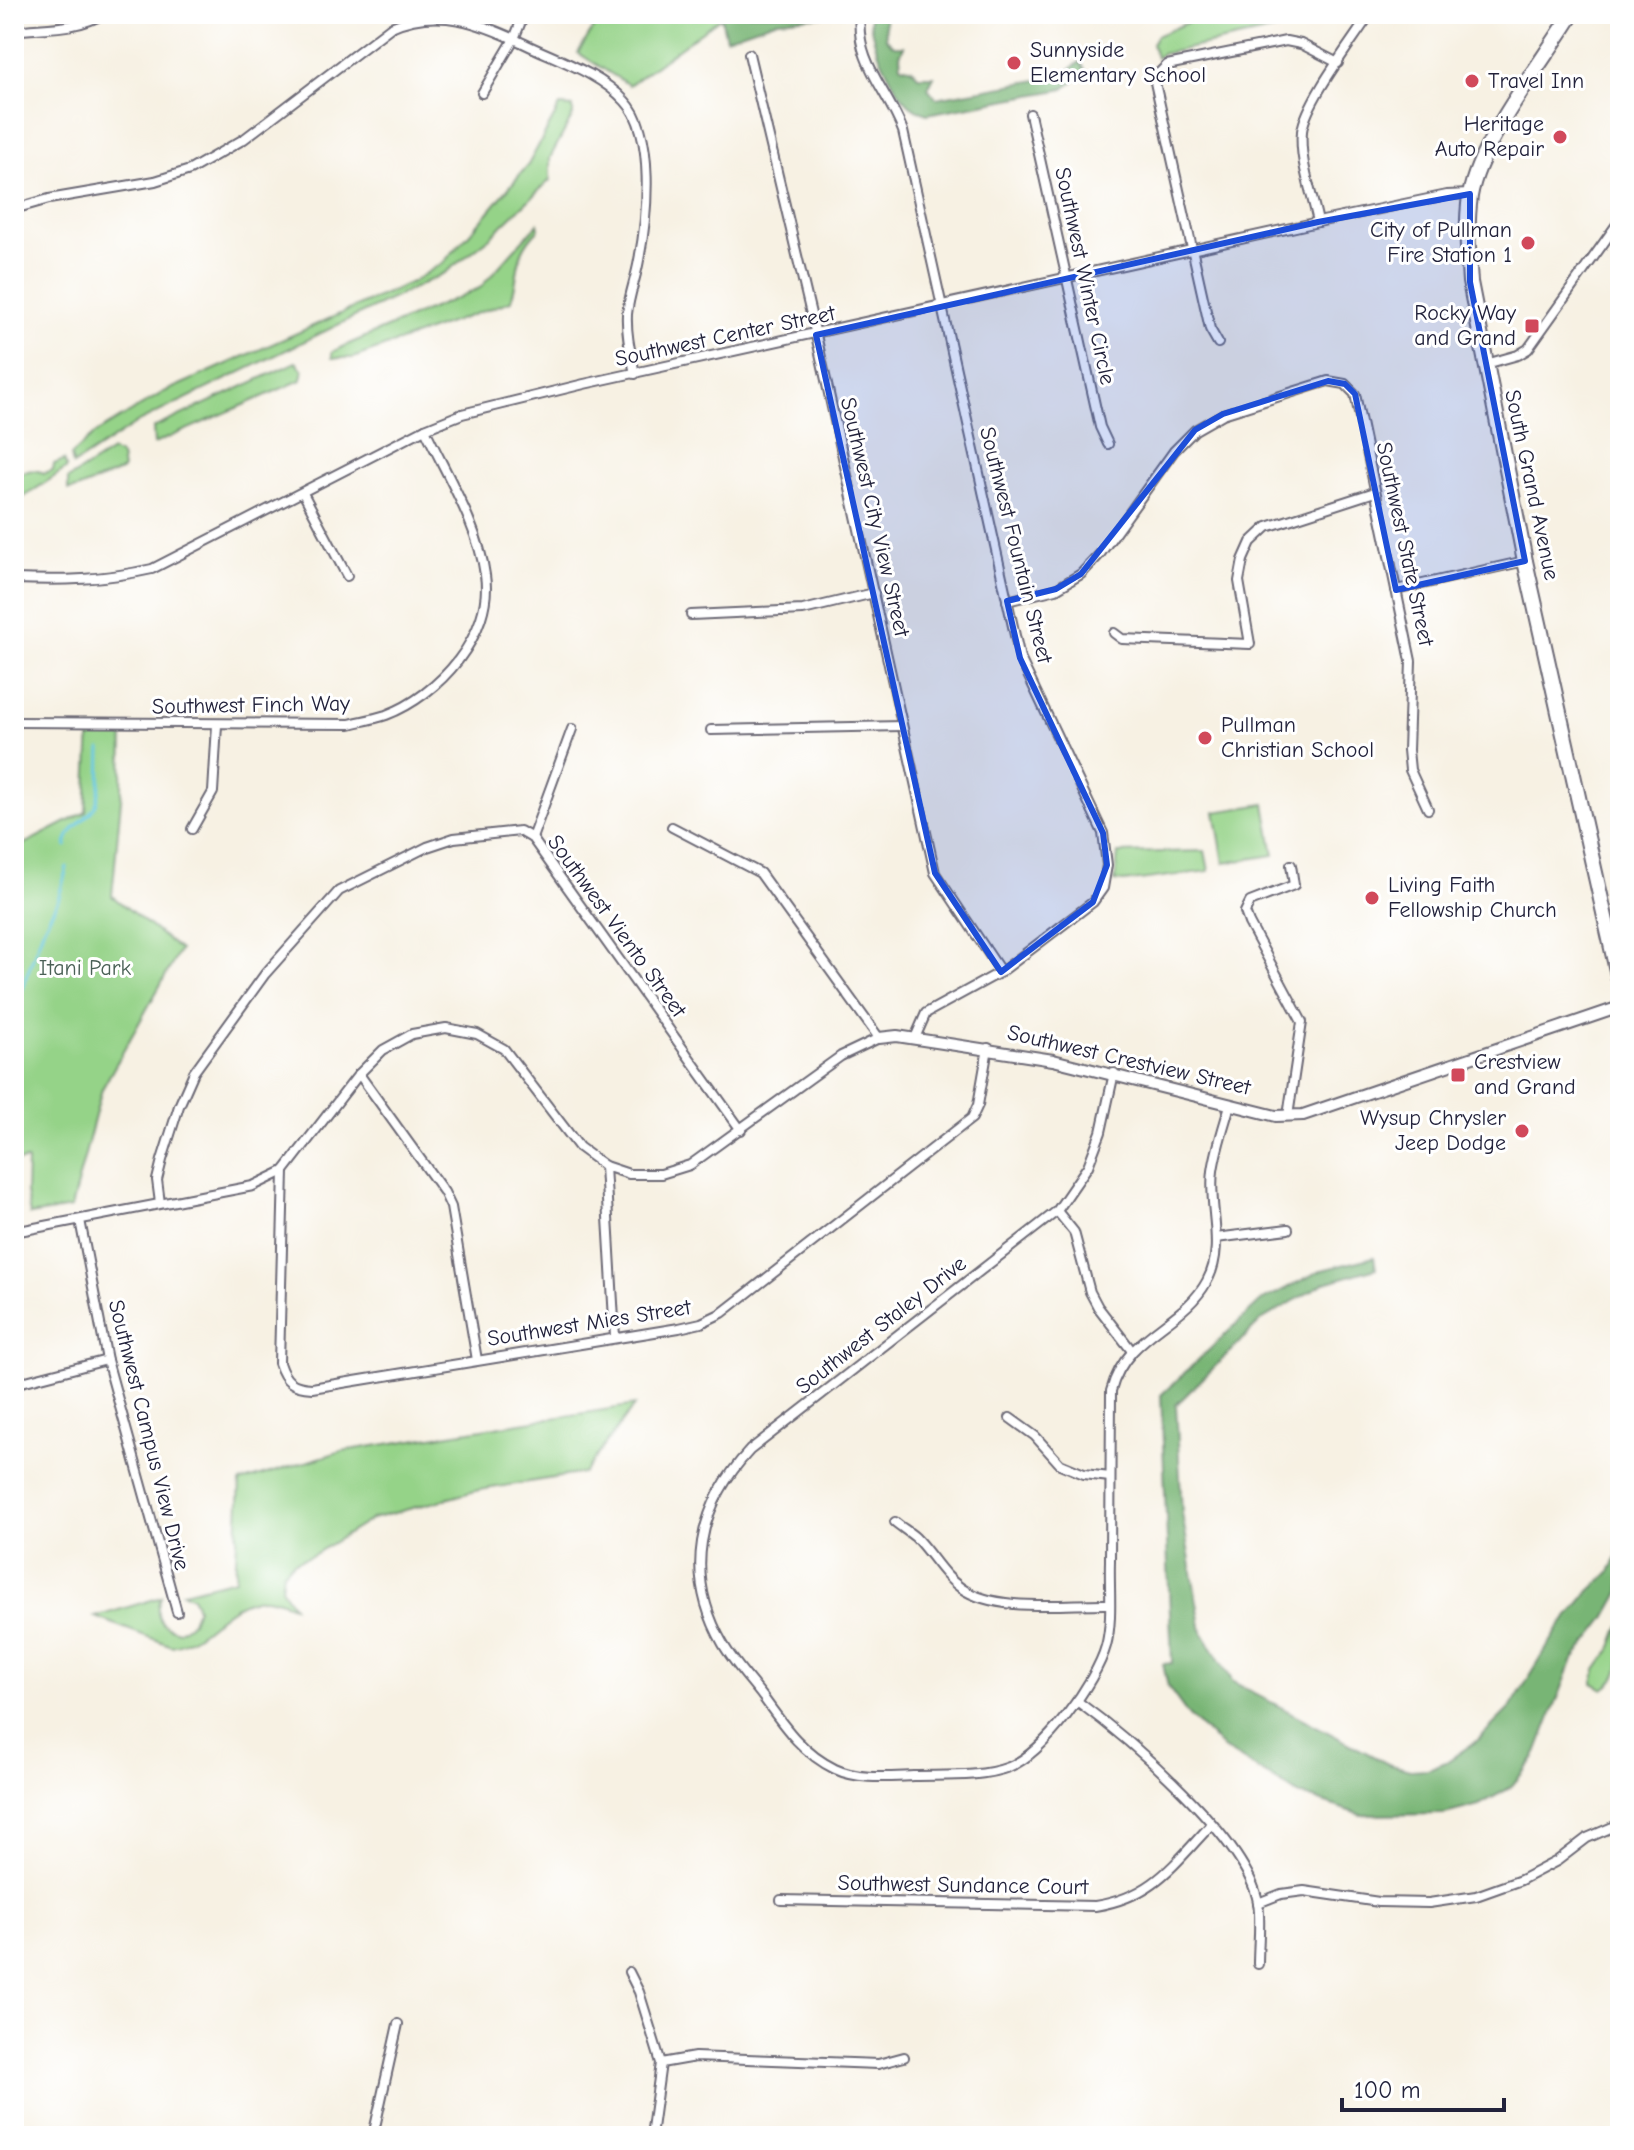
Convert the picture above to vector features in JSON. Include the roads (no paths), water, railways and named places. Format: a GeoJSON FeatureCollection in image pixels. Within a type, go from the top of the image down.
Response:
{"type":"FeatureCollection","features":[{"type":"Feature","properties":{"kind":"main road","name":"South Grand Avenue"},"geometry":{"type":"LineString","coordinates":[[1572,14],[1505,118],[1478,169],[1470,194],[1466,238],[1470,282],[1485,365],[1525,561],[1620,984]]}},
{"type":"Feature","properties":{"kind":"street"},"geometry":{"type":"LineString","coordinates":[[14,31],[64,27],[103,14]]}},
{"type":"Feature","properties":{"kind":"street"},"geometry":{"type":"LineString","coordinates":[[482,93],[514,39],[524,14]]}},
{"type":"Feature","properties":{"kind":"street","name":"Southwest Fountain Street"},"geometry":{"type":"LineString","coordinates":[[860,14],[858,34],[862,54],[903,131],[1020,658],[1103,833],[1107,865],[1103,888],[1093,902],[1001,972],[926,1013],[915,1038]]}},
{"type":"Feature","properties":{"kind":"street"},"geometry":{"type":"LineString","coordinates":[[1318,222],[1302,149],[1302,128],[1311,105],[1370,14]]}},
{"type":"Feature","properties":{"kind":"street"},"geometry":{"type":"LineString","coordinates":[[14,209],[49,199],[171,177],[190,170],[244,139],[375,36],[406,17],[451,17],[474,22],[609,87],[626,102],[638,121],[645,144],[646,177],[641,243],[627,312],[627,338],[635,374]]}},
{"type":"Feature","properties":{"kind":"street"},"geometry":{"type":"LineString","coordinates":[[1218,343],[1210,329],[1154,78],[1167,65],[1286,41],[1301,44],[1338,63]]}},
{"type":"Feature","properties":{"kind":"street","name":"Southwest City View Street"},"geometry":{"type":"LineString","coordinates":[[749,54],[816,335],[935,873],[1001,972]]}},
{"type":"Feature","properties":{"kind":"street","name":"Southwest Winter Circle"},"geometry":{"type":"LineString","coordinates":[[1030,114],[1100,427],[1108,444]]}},
{"type":"Feature","properties":{"kind":"street","name":"Southwest Center Street"},"geometry":{"type":"LineString","coordinates":[[15,579],[75,581],[114,578],[152,569],[425,429],[462,414],[1318,222],[1447,195],[1470,194]]}},
{"type":"Feature","properties":{"kind":"street"},"geometry":{"type":"LineString","coordinates":[[1485,365],[1528,349],[1620,220]]}},
{"type":"Feature","properties":{"kind":"street","name":"Southwest State Street"},"geometry":{"type":"LineString","coordinates":[[1007,601],[1056,589],[1081,574],[1100,554],[1174,451],[1195,430],[1223,414],[1328,381],[1345,384],[1355,394],[1411,661],[1410,770],[1428,809]]}},
{"type":"Feature","properties":{"kind":"street","name":"Southwest Finch Way"},"geometry":{"type":"LineString","coordinates":[[14,722],[350,724],[387,714],[421,696],[448,672],[469,644],[483,613],[486,578],[478,543],[425,429]]}},
{"type":"Feature","properties":{"kind":"street"},"geometry":{"type":"LineString","coordinates":[[1114,633],[1122,639],[1250,644],[1239,581],[1251,542],[1267,527],[1375,492]]}},
{"type":"Feature","properties":{"kind":"street"},"geometry":{"type":"LineString","coordinates":[[303,493],[347,576]]}},
{"type":"Feature","properties":{"kind":"street"},"geometry":{"type":"LineString","coordinates":[[1396,590],[1525,561]]}},
{"type":"Feature","properties":{"kind":"street"},"geometry":{"type":"LineString","coordinates":[[14,680],[15,579]]}},
{"type":"Feature","properties":{"kind":"street"},"geometry":{"type":"LineString","coordinates":[[691,615],[803,610],[874,593]]}},
{"type":"Feature","properties":{"kind":"street"},"geometry":{"type":"LineString","coordinates":[[192,829],[213,792],[217,725]]}},
{"type":"Feature","properties":{"kind":"street"},"geometry":{"type":"LineString","coordinates":[[711,730],[902,726]]}},
{"type":"Feature","properties":{"kind":"street","name":"Southwest Viento Street"},"geometry":{"type":"LineString","coordinates":[[572,729],[532,838],[741,1130]]}},
{"type":"Feature","properties":{"kind":"street"},"geometry":{"type":"LineString","coordinates":[[672,827],[760,873],[879,1038]]}},
{"type":"Feature","properties":{"kind":"street"},"geometry":{"type":"LineString","coordinates":[[160,1203],[157,1180],[162,1160],[179,1106],[194,1072],[265,974],[339,891],[427,847],[454,838],[520,831],[532,838]]}},
{"type":"Feature","properties":{"kind":"street"},"geometry":{"type":"LineString","coordinates":[[1288,1116],[1300,1016],[1245,912],[1250,902],[1294,885],[1291,865]]}},
{"type":"Feature","properties":{"kind":"street","name":"Southwest Crestview Street"},"geometry":{"type":"LineString","coordinates":[[14,1232],[253,1186],[284,1171],[359,1074],[383,1050],[412,1034],[446,1028],[477,1034],[504,1049],[579,1147],[605,1166],[629,1174],[661,1174],[690,1165],[841,1056],[879,1038],[897,1036],[988,1048],[1114,1073],[1230,1105],[1288,1116],[1303,1115],[1360,1097],[1620,1007]]}},
{"type":"Feature","properties":{"kind":"street","name":"Southwest Mies Street"},"geometry":{"type":"LineString","coordinates":[[284,1171],[279,1363],[284,1377],[296,1387],[312,1388],[701,1323],[722,1313],[972,1118],[978,1105],[988,1048]]}},
{"type":"Feature","properties":{"kind":"street","name":"Southwest Staley Drive"},"geometry":{"type":"LineString","coordinates":[[1114,1073],[1101,1132],[1088,1166],[1057,1211],[750,1450],[730,1471],[704,1523],[700,1553],[702,1583],[710,1614],[723,1644],[790,1734],[810,1755],[839,1771],[873,1777],[978,1774],[1009,1766],[1034,1752],[1077,1701],[1098,1666],[1106,1644],[1109,1604],[1111,1391],[1122,1363],[1202,1289],[1215,1261],[1216,1238],[1211,1197],[1213,1169],[1230,1105]]}},
{"type":"Feature","properties":{"kind":"street"},"geometry":{"type":"LineString","coordinates":[[359,1074],[444,1192],[451,1207],[477,1360]]}},
{"type":"Feature","properties":{"kind":"street"},"geometry":{"type":"LineString","coordinates":[[605,1166],[615,1337]]}},
{"type":"Feature","properties":{"kind":"street"},"geometry":{"type":"LineString","coordinates":[[1057,1211],[1074,1232],[1090,1292],[1098,1307],[1132,1351]]}},
{"type":"Feature","properties":{"kind":"street","name":"Southwest Campus View Drive"},"geometry":{"type":"LineString","coordinates":[[80,1220],[107,1360],[177,1612]]}},
{"type":"Feature","properties":{"kind":"street"},"geometry":{"type":"LineString","coordinates":[[1216,1238],[1288,1229]]}},
{"type":"Feature","properties":{"kind":"street"},"geometry":{"type":"LineString","coordinates":[[14,1384],[107,1360]]}},
{"type":"Feature","properties":{"kind":"street"},"geometry":{"type":"LineString","coordinates":[[1010,1418],[1035,1436],[1060,1464],[1084,1474],[1110,1477]]}},
{"type":"Feature","properties":{"kind":"street"},"geometry":{"type":"LineString","coordinates":[[895,1522],[916,1538],[944,1573],[961,1588],[983,1599],[1007,1603],[1109,1604]]}},
{"type":"Feature","properties":{"kind":"street"},"geometry":{"type":"LineString","coordinates":[[1077,1701],[1120,1733],[1164,1774],[1234,1851],[1248,1874],[1258,1903],[1258,1964]]}},
{"type":"Feature","properties":{"kind":"street","name":"Southwest Sundance Court"},"geometry":{"type":"LineString","coordinates":[[781,1900],[1095,1906],[1119,1902],[1142,1892],[1161,1877],[1211,1825]]}},
{"type":"Feature","properties":{"kind":"street"},"geometry":{"type":"LineString","coordinates":[[1258,1903],[1281,1894],[1304,1891],[1379,1902],[1429,1903],[1476,1896],[1521,1880],[1557,1861],[1587,1838],[1615,1826]]}},
{"type":"Feature","properties":{"kind":"street"},"geometry":{"type":"LineString","coordinates":[[629,1972],[639,1992],[661,2063],[651,2136]]}},
{"type":"Feature","properties":{"kind":"street"},"geometry":{"type":"LineString","coordinates":[[373,2136],[398,2024]]}},
{"type":"Feature","properties":{"kind":"street"},"geometry":{"type":"LineString","coordinates":[[661,2063],[695,2057],[878,2064],[904,2057]]}},
{"type":"Feature","properties":{"kind":"waterway"},"geometry":{"type":"LineString","coordinates":[[66,846],[70,833],[95,806],[100,786],[101,749]]}},
{"type":"Feature","properties":{"kind":"waterway"},"geometry":{"type":"LineString","coordinates":[[14,1011],[44,927],[58,900],[67,867]]}},
{"type":"Feature","properties":{"kind":"place","name":"Sunnyside Elementary School"},"geometry":{"type":"Point","coordinates":[1014,63]}},
{"type":"Feature","properties":{"kind":"place","name":"Travel Inn"},"geometry":{"type":"Point","coordinates":[1472,81]}},
{"type":"Feature","properties":{"kind":"place","name":"Heritage Auto Repair"},"geometry":{"type":"Point","coordinates":[1560,137]}},
{"type":"Feature","properties":{"kind":"place","name":"City of Pullman Fire Station 1"},"geometry":{"type":"Point","coordinates":[1528,243]}},
{"type":"Feature","properties":{"kind":"place","name":"Rocky Way and Grand"},"geometry":{"type":"Point","coordinates":[1532,326]}},
{"type":"Feature","properties":{"kind":"place","name":"Pullman Christian School"},"geometry":{"type":"Point","coordinates":[1205,738]}},
{"type":"Feature","properties":{"kind":"place","name":"Living Faith Fellowship Church"},"geometry":{"type":"Point","coordinates":[1372,898]}},
{"type":"Feature","properties":{"kind":"place","name":"Crestview and Grand"},"geometry":{"type":"Point","coordinates":[1458,1075]}},
{"type":"Feature","properties":{"kind":"place","name":"Wysup Chrysler Jeep Dodge"},"geometry":{"type":"Point","coordinates":[1522,1131]}},
{"type":"Feature","properties":{"kind":"park label","name":"Itani Park"},"geometry":{"type":"Point","coordinates":[85,968]}}]}
